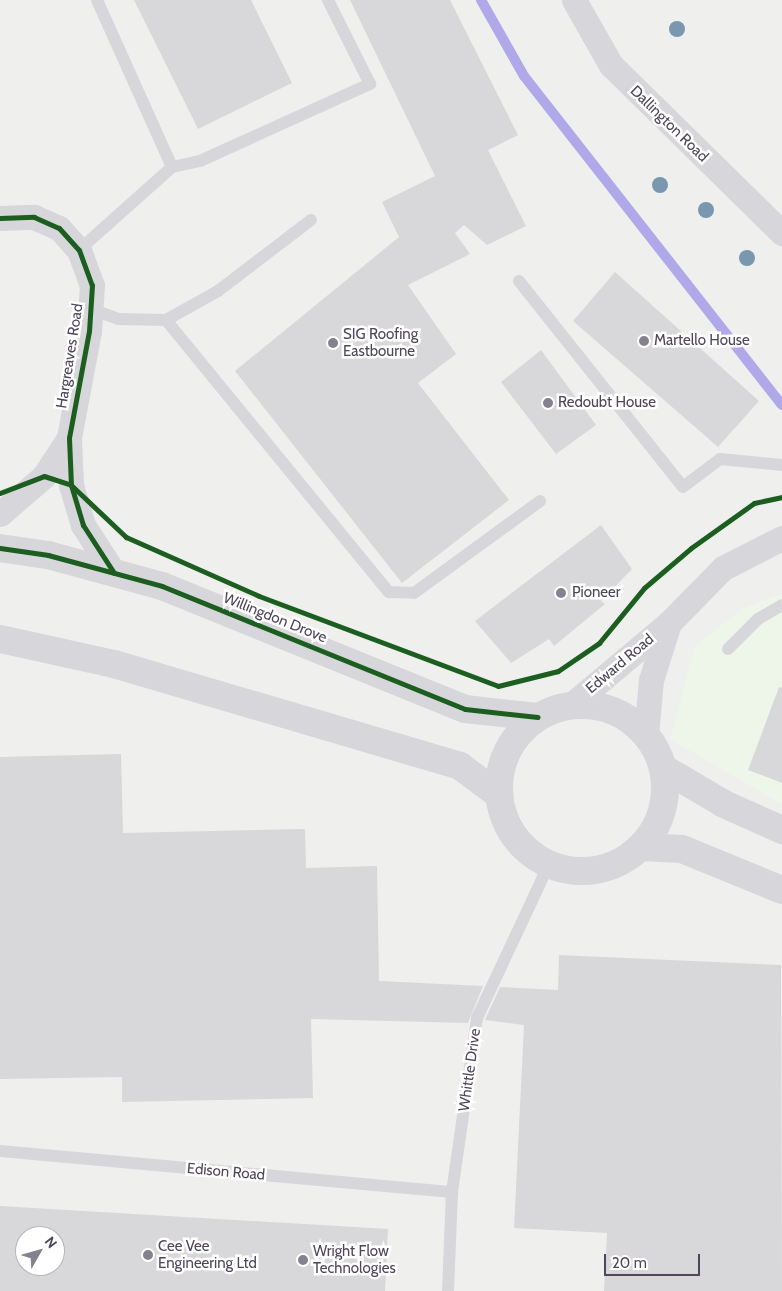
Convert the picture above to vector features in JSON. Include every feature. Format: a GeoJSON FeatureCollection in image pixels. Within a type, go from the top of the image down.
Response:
{"type":"FeatureCollection","features":[{"type":"Feature","properties":{"kind":"street","name":"Dallington Road"},"geometry":{"type":"LineString","coordinates":[[574,0],[611,65],[782,233]]}},
{"type":"Feature","properties":{"kind":"street","name":"Hargreaves Road"},"geometry":{"type":"LineString","coordinates":[[0,218],[34,217],[59,228],[79,250],[92,284],[91,308],[69,438],[72,485],[83,526],[114,573]]}},
{"type":"Feature","properties":{"kind":"street","name":"Hargreaves Road"},"geometry":{"type":"LineString","coordinates":[[0,514],[44,476],[69,438]]}},
{"type":"Feature","properties":{"kind":"street","name":"Edward Road"},"geometry":{"type":"LineString","coordinates":[[571,705],[669,623],[724,568],[782,538]]}},
{"type":"Feature","properties":{"kind":"street","name":"Willingdon Drove"},"geometry":{"type":"LineString","coordinates":[[0,548],[114,573],[162,586],[465,708],[538,718]]}},
{"type":"Feature","properties":{"kind":"street","name":"Edward Road"},"geometry":{"type":"LineString","coordinates":[[646,735],[650,680],[669,623]]}},
{"type":"Feature","properties":{"kind":"street"},"geometry":{"type":"LineString","coordinates":[[0,639],[114,664],[460,766],[499,795]]}},
{"type":"Feature","properties":{"kind":"street"},"geometry":{"type":"LineString","coordinates":[[571,705],[599,706],[625,717],[646,735],[663,768],[662,811],[641,847],[622,862],[598,870],[573,871],[549,864],[514,836],[499,795],[507,751],[538,718],[571,705]]}},
{"type":"Feature","properties":{"kind":"street"},"geometry":{"type":"LineString","coordinates":[[663,768],[724,804],[782,830]]}},
{"type":"Feature","properties":{"kind":"street"},"geometry":{"type":"LineString","coordinates":[[641,847],[682,849],[782,890]]}},
{"type":"Feature","properties":{"kind":"lane"},"geometry":{"type":"LineString","coordinates":[[97,0],[172,167]]}},
{"type":"Feature","properties":{"kind":"lane"},"geometry":{"type":"LineString","coordinates":[[79,250],[172,167],[200,161],[370,84],[328,0]]}},
{"type":"Feature","properties":{"kind":"lane"},"geometry":{"type":"LineString","coordinates":[[91,308],[118,319],[166,320],[218,290],[311,220]]}},
{"type":"Feature","properties":{"kind":"lane"},"geometry":{"type":"LineString","coordinates":[[519,281],[683,487],[720,460],[782,465]]}},
{"type":"Feature","properties":{"kind":"lane"},"geometry":{"type":"LineString","coordinates":[[166,320],[389,592],[414,593],[540,501]]}},
{"type":"Feature","properties":{"kind":"lane"},"geometry":{"type":"LineString","coordinates":[[728,649],[758,619],[782,605]]}},
{"type":"Feature","properties":{"kind":"lane","name":"Whittle Drive"},"geometry":{"type":"LineString","coordinates":[[448,1291],[452,1192],[477,1018],[549,864]]}},
{"type":"Feature","properties":{"kind":"lane","name":"Edison Road"},"geometry":{"type":"LineString","coordinates":[[0,1151],[452,1192]]}},
{"type":"Feature","properties":{"kind":"shaded area"},"geometry":{"type":"Polygon","coordinates":[[[782,594],[782,804],[670,739],[696,645],[742,609],[782,594]]]}},
{"type":"Feature","properties":{"kind":"building"},"geometry":{"type":"Polygon","coordinates":[[[134,0],[251,0],[292,83],[198,129],[134,0]]]}},
{"type":"Feature","properties":{"kind":"building"},"geometry":{"type":"Polygon","coordinates":[[[350,0],[450,0],[518,135],[488,150],[526,226],[487,245],[464,225],[455,233],[470,254],[408,285],[456,354],[418,383],[509,500],[402,583],[235,371],[399,237],[382,202],[435,176],[350,0]]]}},
{"type":"Feature","properties":{"kind":"building","name":"Martello House"},"geometry":{"type":"Polygon","coordinates":[[[615,272],[759,401],[718,447],[573,321],[615,272]]]}},
{"type":"Feature","properties":{"kind":"building","name":"Redoubt House"},"geometry":{"type":"Polygon","coordinates":[[[541,350],[596,425],[556,454],[501,382],[541,350]]]}},
{"type":"Feature","properties":{"kind":"building","name":"Pioneer"},"geometry":{"type":"Polygon","coordinates":[[[601,525],[632,569],[601,601],[605,604],[554,646],[549,639],[511,663],[475,621],[601,525]]]}},
{"type":"Feature","properties":{"kind":"building"},"geometry":{"type":"Polygon","coordinates":[[[779,687],[782,688],[782,783],[748,770],[779,687]]]}},
{"type":"Feature","properties":{"kind":"building"},"geometry":{"type":"Polygon","coordinates":[[[121,754],[123,833],[305,829],[306,868],[377,866],[379,981],[483,986],[468,1023],[311,1019],[313,1098],[122,1102],[122,1077],[0,1079],[0,757],[121,754]]]}},
{"type":"Feature","properties":{"kind":"building"},"geometry":{"type":"Polygon","coordinates":[[[559,955],[781,965],[782,1291],[604,1291],[607,1233],[514,1228],[524,1025],[485,1020],[500,987],[558,990],[559,955]]]}},
{"type":"Feature","properties":{"kind":"building"},"geometry":{"type":"Polygon","coordinates":[[[0,1206],[388,1229],[385,1291],[0,1291],[0,1206]]]}},
{"type":"Feature","properties":{"kind":"waterway"},"geometry":{"type":"LineString","coordinates":[[481,0],[524,76],[782,405]]}},
{"type":"Feature","properties":{"kind":"cycle path"},"geometry":{"type":"LineString","coordinates":[[0,218],[34,217],[59,228],[79,250],[92,285],[89,331],[69,438],[71,485],[83,525],[114,573]]}},
{"type":"Feature","properties":{"kind":"cycle path"},"geometry":{"type":"LineString","coordinates":[[0,493],[44,476],[71,485],[126,537],[259,596],[498,686],[558,671],[599,643],[644,588],[691,548],[754,503],[782,497]]}},
{"type":"Feature","properties":{"kind":"cycle path"},"geometry":{"type":"LineString","coordinates":[[0,548],[48,555],[162,586],[465,709],[538,717]]}},
{"type":"Feature","properties":{"kind":"place","name":"Martello House"},"geometry":{"type":"Point","coordinates":[644,341]}},
{"type":"Feature","properties":{"kind":"place","name":"SIG Roofing Eastbourne"},"geometry":{"type":"Point","coordinates":[333,343]}},
{"type":"Feature","properties":{"kind":"place","name":"Redoubt House"},"geometry":{"type":"Point","coordinates":[548,403]}},
{"type":"Feature","properties":{"kind":"place","name":"Pioneer"},"geometry":{"type":"Point","coordinates":[561,593]}},
{"type":"Feature","properties":{"kind":"place","name":"Cee Vee Engineering Ltd"},"geometry":{"type":"Point","coordinates":[148,1255]}},
{"type":"Feature","properties":{"kind":"place","name":"Wright Flow Technologies"},"geometry":{"type":"Point","coordinates":[303,1260]}}]}
